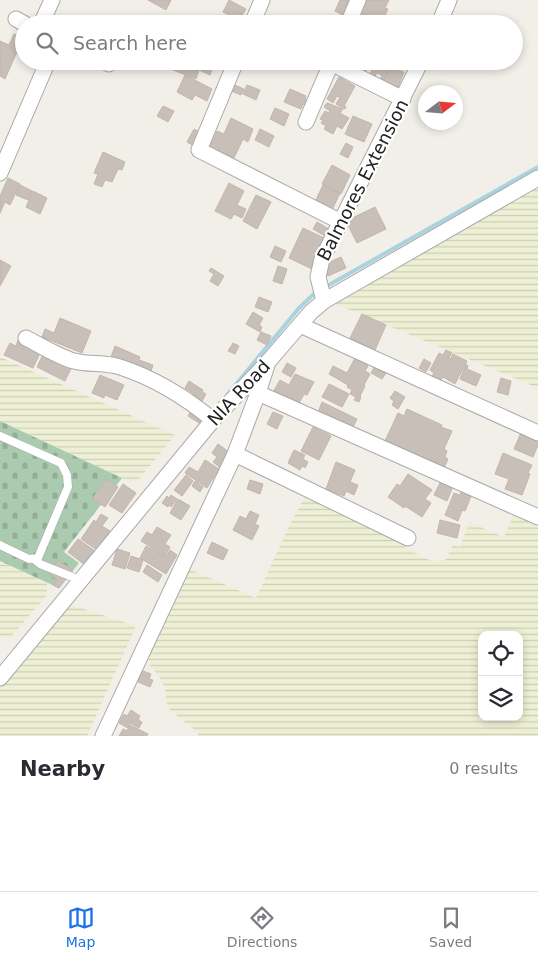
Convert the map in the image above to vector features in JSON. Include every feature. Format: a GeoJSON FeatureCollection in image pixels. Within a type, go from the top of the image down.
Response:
{"type":"FeatureCollection","features":[{"type":"Feature","properties":{"kind":"street"},"geometry":{"type":"LineString","coordinates":[[45,15],[52,0]]}},
{"type":"Feature","properties":{"kind":"street"},"geometry":{"type":"LineString","coordinates":[[256,15],[262,0]]}},
{"type":"Feature","properties":{"kind":"street"},"geometry":{"type":"LineString","coordinates":[[352,15],[358,0]]}},
{"type":"Feature","properties":{"kind":"street"},"geometry":{"type":"LineString","coordinates":[[443,15],[449,0]]}},
{"type":"Feature","properties":{"kind":"street"},"geometry":{"type":"LineString","coordinates":[[0,173],[44,70]]}},
{"type":"Feature","properties":{"kind":"street"},"geometry":{"type":"LineString","coordinates":[[232,70],[199,150],[341,222]]}},
{"type":"Feature","properties":{"kind":"street"},"geometry":{"type":"LineString","coordinates":[[306,122],[328,70]]}},
{"type":"Feature","properties":{"kind":"street"},"geometry":{"type":"LineString","coordinates":[[347,70],[403,99]]}},
{"type":"Feature","properties":{"kind":"street","name":"Balmores Extension"},"geometry":{"type":"LineString","coordinates":[[324,301],[318,277],[319,268],[417,70]]}},
{"type":"Feature","properties":{"kind":"street","name":"NIA Road"},"geometry":{"type":"LineString","coordinates":[[0,678],[75,579],[208,416],[267,363],[311,312],[324,301],[538,178]]}},
{"type":"Feature","properties":{"kind":"street"},"geometry":{"type":"LineString","coordinates":[[300,325],[538,432]]}},
{"type":"Feature","properties":{"kind":"street"},"geometry":{"type":"LineString","coordinates":[[26,338],[73,361],[98,362],[119,366],[177,393],[208,416]]}},
{"type":"Feature","properties":{"kind":"street"},"geometry":{"type":"LineString","coordinates":[[103,736],[235,454],[258,394],[267,363]]}},
{"type":"Feature","properties":{"kind":"street"},"geometry":{"type":"LineString","coordinates":[[258,394],[538,517]]}},
{"type":"Feature","properties":{"kind":"street"},"geometry":{"type":"LineString","coordinates":[[235,454],[408,538]]}},
{"type":"Feature","properties":{"kind":"lane"},"geometry":{"type":"LineString","coordinates":[[0,436],[61,463],[68,487],[38,558],[30,559],[0,545]]}},
{"type":"Feature","properties":{"kind":"lane"},"geometry":{"type":"LineString","coordinates":[[34,558],[40,564],[75,579]]}},
{"type":"Feature","properties":{"kind":"green space"},"geometry":{"type":"Polygon","coordinates":[[[538,184],[538,388],[331,302],[538,184]]]}},
{"type":"Feature","properties":{"kind":"green space"},"geometry":{"type":"Polygon","coordinates":[[[0,357],[175,435],[136,483],[122,478],[0,421],[0,357]]]}},
{"type":"Feature","properties":{"kind":"green space"},"geometry":{"type":"Polygon","coordinates":[[[0,421],[122,478],[64,552],[79,563],[59,588],[0,561],[0,421]]]}},
{"type":"Feature","properties":{"kind":"green space"},"geometry":{"type":"Polygon","coordinates":[[[306,495],[405,541],[404,547],[433,562],[445,560],[453,545],[460,547],[469,522],[504,537],[514,514],[538,524],[538,736],[199,736],[197,732],[170,710],[166,700],[165,688],[159,676],[150,666],[148,654],[187,568],[256,598],[292,520],[306,495]]]}},
{"type":"Feature","properties":{"kind":"green space"},"geometry":{"type":"Polygon","coordinates":[[[0,561],[47,583],[47,595],[9,639],[0,635],[0,561]]]}},
{"type":"Feature","properties":{"kind":"green space"},"geometry":{"type":"Polygon","coordinates":[[[69,604],[136,626],[87,736],[0,736],[0,688],[69,604]]]}},
{"type":"Feature","properties":{"kind":"building"},"geometry":{"type":"Polygon","coordinates":[[[148,0],[171,0],[166,10],[148,0]]]}},
{"type":"Feature","properties":{"kind":"building"},"geometry":{"type":"Polygon","coordinates":[[[229,0],[246,9],[242,15],[228,15],[223,12],[229,0]]]}},
{"type":"Feature","properties":{"kind":"building"},"geometry":{"type":"Polygon","coordinates":[[[340,0],[354,0],[347,15],[335,11],[340,0]]]}},
{"type":"Feature","properties":{"kind":"building"},"geometry":{"type":"Polygon","coordinates":[[[366,0],[389,0],[385,8],[388,9],[385,15],[364,15],[360,13],[366,0]]]}},
{"type":"Feature","properties":{"kind":"building"},"geometry":{"type":"Polygon","coordinates":[[[15,34],[15,56],[5,79],[0,76],[0,41],[9,45],[15,34]]]}},
{"type":"Feature","properties":{"kind":"building"},"geometry":{"type":"Polygon","coordinates":[[[173,70],[199,70],[196,79],[173,70]]]}},
{"type":"Feature","properties":{"kind":"building"},"geometry":{"type":"Polygon","coordinates":[[[199,70],[212,70],[210,75],[199,70]]]}},
{"type":"Feature","properties":{"kind":"building"},"geometry":{"type":"Polygon","coordinates":[[[372,70],[388,70],[383,81],[380,80],[382,75],[377,73],[374,78],[369,76],[372,70]]]}},
{"type":"Feature","properties":{"kind":"building"},"geometry":{"type":"Polygon","coordinates":[[[388,70],[404,72],[398,87],[384,81],[388,70]]]}},
{"type":"Feature","properties":{"kind":"building"},"geometry":{"type":"Polygon","coordinates":[[[185,75],[212,89],[207,101],[195,95],[192,100],[177,92],[185,75]]]}},
{"type":"Feature","properties":{"kind":"building"},"geometry":{"type":"Polygon","coordinates":[[[339,77],[355,86],[344,106],[346,107],[345,109],[336,104],[340,97],[337,96],[333,103],[327,99],[339,77]]]}},
{"type":"Feature","properties":{"kind":"building"},"geometry":{"type":"Polygon","coordinates":[[[233,84],[244,89],[241,95],[231,91],[233,84]]]}},
{"type":"Feature","properties":{"kind":"building"},"geometry":{"type":"Polygon","coordinates":[[[247,85],[260,90],[256,100],[243,94],[247,85]]]}},
{"type":"Feature","properties":{"kind":"building"},"geometry":{"type":"Polygon","coordinates":[[[290,89],[306,96],[305,99],[310,101],[308,107],[303,104],[301,109],[284,102],[290,89]]]}},
{"type":"Feature","properties":{"kind":"building"},"geometry":{"type":"Polygon","coordinates":[[[327,103],[343,109],[340,113],[349,118],[342,129],[337,126],[333,134],[324,129],[326,126],[321,123],[323,120],[320,119],[325,111],[329,113],[330,111],[324,107],[327,103]]]}},
{"type":"Feature","properties":{"kind":"building"},"geometry":{"type":"Polygon","coordinates":[[[163,106],[174,111],[168,122],[157,116],[163,106]]]}},
{"type":"Feature","properties":{"kind":"building"},"geometry":{"type":"Polygon","coordinates":[[[275,108],[289,114],[284,126],[270,119],[275,108]]]}},
{"type":"Feature","properties":{"kind":"building"},"geometry":{"type":"Polygon","coordinates":[[[353,116],[372,124],[364,142],[345,134],[353,116]]]}},
{"type":"Feature","properties":{"kind":"building"},"geometry":{"type":"Polygon","coordinates":[[[231,118],[253,129],[248,142],[243,139],[234,158],[210,147],[217,131],[224,134],[231,118]]]}},
{"type":"Feature","properties":{"kind":"building"},"geometry":{"type":"Polygon","coordinates":[[[194,129],[201,133],[194,146],[187,142],[194,129]]]}},
{"type":"Feature","properties":{"kind":"building"},"geometry":{"type":"Polygon","coordinates":[[[260,129],[274,136],[269,147],[255,140],[260,129]]]}},
{"type":"Feature","properties":{"kind":"building"},"geometry":{"type":"Polygon","coordinates":[[[346,143],[353,147],[348,158],[340,154],[346,143]]]}},
{"type":"Feature","properties":{"kind":"building"},"geometry":{"type":"Polygon","coordinates":[[[103,152],[125,162],[122,170],[118,169],[112,182],[105,180],[102,187],[94,184],[98,174],[94,173],[103,152]]]}},
{"type":"Feature","properties":{"kind":"building"},"geometry":{"type":"Polygon","coordinates":[[[332,165],[350,175],[341,194],[322,184],[332,165]]]}},
{"type":"Feature","properties":{"kind":"building"},"geometry":{"type":"Polygon","coordinates":[[[8,178],[20,184],[10,205],[5,202],[0,213],[0,196],[8,178]]]}},
{"type":"Feature","properties":{"kind":"building"},"geometry":{"type":"Polygon","coordinates":[[[229,183],[244,191],[237,205],[246,209],[242,218],[234,214],[231,219],[215,211],[229,183]]]}},
{"type":"Feature","properties":{"kind":"building"},"geometry":{"type":"Polygon","coordinates":[[[20,185],[32,191],[28,200],[16,195],[20,185]]]}},
{"type":"Feature","properties":{"kind":"building"},"geometry":{"type":"Polygon","coordinates":[[[323,185],[340,193],[331,212],[314,204],[323,185]]]}},
{"type":"Feature","properties":{"kind":"building"},"geometry":{"type":"Polygon","coordinates":[[[33,191],[47,198],[40,214],[26,207],[33,191]]]}},
{"type":"Feature","properties":{"kind":"building"},"geometry":{"type":"Polygon","coordinates":[[[256,195],[271,202],[257,229],[243,221],[256,195]]]}},
{"type":"Feature","properties":{"kind":"building"},"geometry":{"type":"Polygon","coordinates":[[[375,207],[386,229],[357,243],[346,221],[375,207]]]}},
{"type":"Feature","properties":{"kind":"building"},"geometry":{"type":"Polygon","coordinates":[[[317,222],[329,229],[325,236],[313,229],[317,222]]]}},
{"type":"Feature","properties":{"kind":"building"},"geometry":{"type":"Polygon","coordinates":[[[303,228],[326,239],[312,269],[289,258],[303,228]]]}},
{"type":"Feature","properties":{"kind":"building"},"geometry":{"type":"Polygon","coordinates":[[[275,246],[286,251],[281,262],[270,257],[275,246]]]}},
{"type":"Feature","properties":{"kind":"building"},"geometry":{"type":"Polygon","coordinates":[[[341,257],[346,268],[328,276],[323,265],[341,257]]]}},
{"type":"Feature","properties":{"kind":"building"},"geometry":{"type":"Polygon","coordinates":[[[0,260],[11,266],[0,286],[0,260]]]}},
{"type":"Feature","properties":{"kind":"building"},"geometry":{"type":"Polygon","coordinates":[[[278,266],[287,269],[282,284],[273,281],[278,266]]]}},
{"type":"Feature","properties":{"kind":"building"},"geometry":{"type":"Polygon","coordinates":[[[211,268],[224,276],[218,286],[210,281],[214,274],[209,271],[211,268]]]}},
{"type":"Feature","properties":{"kind":"building"},"geometry":{"type":"Polygon","coordinates":[[[259,297],[272,302],[268,312],[255,307],[259,297]]]}},
{"type":"Feature","properties":{"kind":"building"},"geometry":{"type":"Polygon","coordinates":[[[253,312],[263,318],[259,325],[262,327],[260,332],[246,324],[253,312]]]}},
{"type":"Feature","properties":{"kind":"building"},"geometry":{"type":"Polygon","coordinates":[[[362,314],[386,325],[375,350],[350,338],[362,314]]]}},
{"type":"Feature","properties":{"kind":"building"},"geometry":{"type":"Polygon","coordinates":[[[60,318],[91,331],[82,353],[42,337],[45,329],[54,333],[60,318]]]}},
{"type":"Feature","properties":{"kind":"building"},"geometry":{"type":"Polygon","coordinates":[[[261,332],[271,336],[267,345],[257,340],[261,332]]]}},
{"type":"Feature","properties":{"kind":"building"},"geometry":{"type":"Polygon","coordinates":[[[18,340],[41,351],[33,368],[4,355],[10,343],[16,346],[18,340]]]}},
{"type":"Feature","properties":{"kind":"building"},"geometry":{"type":"Polygon","coordinates":[[[233,343],[239,346],[235,354],[228,351],[233,343]]]}},
{"type":"Feature","properties":{"kind":"building"},"geometry":{"type":"Polygon","coordinates":[[[115,346],[140,357],[139,360],[153,365],[150,374],[111,357],[115,346]]]}},
{"type":"Feature","properties":{"kind":"building"},"geometry":{"type":"Polygon","coordinates":[[[446,350],[452,353],[449,358],[451,359],[453,354],[467,361],[455,384],[443,377],[441,380],[432,376],[434,373],[430,370],[439,353],[443,355],[446,350]]]}},
{"type":"Feature","properties":{"kind":"building"},"geometry":{"type":"Polygon","coordinates":[[[43,354],[73,364],[65,381],[37,367],[43,354]]]}},
{"type":"Feature","properties":{"kind":"building"},"geometry":{"type":"Polygon","coordinates":[[[355,358],[368,366],[365,371],[370,374],[364,385],[359,402],[354,400],[356,397],[350,394],[352,390],[347,387],[348,385],[329,374],[333,366],[347,373],[355,358]]]}},
{"type":"Feature","properties":{"kind":"building"},"geometry":{"type":"Polygon","coordinates":[[[424,359],[431,363],[426,372],[419,368],[424,359]]]}},
{"type":"Feature","properties":{"kind":"building"},"geometry":{"type":"Polygon","coordinates":[[[287,363],[296,368],[291,377],[282,372],[287,363]]]}},
{"type":"Feature","properties":{"kind":"building"},"geometry":{"type":"Polygon","coordinates":[[[376,364],[388,370],[382,379],[371,373],[376,364]]]}},
{"type":"Feature","properties":{"kind":"building"},"geometry":{"type":"Polygon","coordinates":[[[466,364],[468,366],[467,369],[481,375],[476,386],[460,379],[466,364]]]}},
{"type":"Feature","properties":{"kind":"building"},"geometry":{"type":"Polygon","coordinates":[[[295,374],[314,382],[307,395],[304,394],[298,405],[272,394],[280,380],[289,385],[295,374]]]}},
{"type":"Feature","properties":{"kind":"building"},"geometry":{"type":"Polygon","coordinates":[[[100,375],[124,385],[117,400],[105,395],[104,398],[92,393],[100,375]]]}},
{"type":"Feature","properties":{"kind":"building"},"geometry":{"type":"Polygon","coordinates":[[[501,378],[511,381],[508,395],[497,392],[501,378]]]}},
{"type":"Feature","properties":{"kind":"building"},"geometry":{"type":"Polygon","coordinates":[[[189,381],[206,394],[202,401],[198,398],[196,402],[192,399],[194,394],[185,388],[189,381]]]}},
{"type":"Feature","properties":{"kind":"building"},"geometry":{"type":"Polygon","coordinates":[[[329,384],[349,394],[342,407],[322,397],[329,384]]]}},
{"type":"Feature","properties":{"kind":"building"},"geometry":{"type":"Polygon","coordinates":[[[395,391],[405,397],[398,409],[392,405],[394,401],[390,398],[395,391]]]}},
{"type":"Feature","properties":{"kind":"building"},"geometry":{"type":"Polygon","coordinates":[[[322,402],[357,419],[351,431],[317,415],[322,402]]]}},
{"type":"Feature","properties":{"kind":"building"},"geometry":{"type":"Polygon","coordinates":[[[193,408],[204,415],[199,423],[188,416],[193,408]]]}},
{"type":"Feature","properties":{"kind":"building"},"geometry":{"type":"Polygon","coordinates":[[[407,409],[452,431],[444,449],[447,451],[445,457],[448,459],[444,468],[385,441],[398,413],[404,416],[407,409]]]}},
{"type":"Feature","properties":{"kind":"building"},"geometry":{"type":"Polygon","coordinates":[[[273,412],[283,416],[277,429],[267,424],[273,412]]]}},
{"type":"Feature","properties":{"kind":"building"},"geometry":{"type":"Polygon","coordinates":[[[313,427],[331,436],[319,460],[301,451],[313,427]]]}},
{"type":"Feature","properties":{"kind":"building"},"geometry":{"type":"Polygon","coordinates":[[[523,428],[538,439],[538,445],[533,457],[514,449],[523,428]]]}},
{"type":"Feature","properties":{"kind":"building"},"geometry":{"type":"Polygon","coordinates":[[[218,444],[233,455],[222,469],[213,462],[217,457],[212,453],[218,444]]]}},
{"type":"Feature","properties":{"kind":"building"},"geometry":{"type":"Polygon","coordinates":[[[294,450],[305,455],[303,459],[308,462],[305,468],[302,466],[300,470],[288,463],[294,450]]]}},
{"type":"Feature","properties":{"kind":"building"},"geometry":{"type":"Polygon","coordinates":[[[503,453],[532,465],[522,495],[505,489],[509,479],[495,474],[503,453]]]}},
{"type":"Feature","properties":{"kind":"building"},"geometry":{"type":"Polygon","coordinates":[[[205,460],[219,469],[207,488],[185,473],[189,467],[198,472],[205,460]]]}},
{"type":"Feature","properties":{"kind":"building"},"geometry":{"type":"Polygon","coordinates":[[[336,462],[355,470],[350,482],[358,485],[354,495],[346,491],[344,496],[326,489],[336,462]]]}},
{"type":"Feature","properties":{"kind":"building"},"geometry":{"type":"Polygon","coordinates":[[[408,474],[432,490],[425,499],[431,503],[422,517],[388,497],[397,484],[400,486],[408,474]]]}},
{"type":"Feature","properties":{"kind":"building"},"geometry":{"type":"Polygon","coordinates":[[[186,475],[193,481],[182,496],[174,490],[186,475]]]}},
{"type":"Feature","properties":{"kind":"building"},"geometry":{"type":"Polygon","coordinates":[[[106,479],[118,487],[105,507],[92,499],[106,479]]]}},
{"type":"Feature","properties":{"kind":"building"},"geometry":{"type":"Polygon","coordinates":[[[442,479],[454,484],[447,501],[434,495],[442,479]]]}},
{"type":"Feature","properties":{"kind":"building"},"geometry":{"type":"Polygon","coordinates":[[[250,480],[263,484],[260,494],[247,489],[250,480]]]}},
{"type":"Feature","properties":{"kind":"building"},"geometry":{"type":"Polygon","coordinates":[[[195,481],[203,487],[200,492],[192,486],[195,481]]]}},
{"type":"Feature","properties":{"kind":"building"},"geometry":{"type":"Polygon","coordinates":[[[123,484],[136,493],[122,513],[109,505],[123,484]]]}},
{"type":"Feature","properties":{"kind":"building"},"geometry":{"type":"Polygon","coordinates":[[[462,490],[472,494],[465,511],[462,510],[458,521],[445,515],[454,493],[460,495],[462,490]]]}},
{"type":"Feature","properties":{"kind":"building"},"geometry":{"type":"Polygon","coordinates":[[[171,495],[177,499],[171,507],[169,505],[168,507],[162,503],[167,496],[169,498],[171,495]]]}},
{"type":"Feature","properties":{"kind":"building"},"geometry":{"type":"Polygon","coordinates":[[[178,499],[190,506],[181,520],[170,513],[178,499]]]}},
{"type":"Feature","properties":{"kind":"building"},"geometry":{"type":"Polygon","coordinates":[[[250,511],[259,515],[255,524],[259,526],[252,540],[233,530],[240,516],[246,519],[250,511]]]}},
{"type":"Feature","properties":{"kind":"building"},"geometry":{"type":"Polygon","coordinates":[[[101,514],[108,518],[102,526],[110,531],[97,550],[81,539],[94,520],[96,522],[101,514]]]}},
{"type":"Feature","properties":{"kind":"building"},"geometry":{"type":"Polygon","coordinates":[[[440,520],[460,525],[457,538],[437,533],[440,520]]]}},
{"type":"Feature","properties":{"kind":"building"},"geometry":{"type":"Polygon","coordinates":[[[157,527],[171,535],[165,544],[170,547],[165,556],[141,541],[147,532],[152,535],[157,527]]]}},
{"type":"Feature","properties":{"kind":"building"},"geometry":{"type":"Polygon","coordinates":[[[78,539],[95,551],[85,565],[68,552],[78,539]]]}},
{"type":"Feature","properties":{"kind":"building"},"geometry":{"type":"Polygon","coordinates":[[[212,542],[228,550],[223,560],[207,553],[212,542]]]}},
{"type":"Feature","properties":{"kind":"building"},"geometry":{"type":"Polygon","coordinates":[[[146,546],[166,557],[170,550],[177,555],[166,574],[140,558],[146,546]]]}},
{"type":"Feature","properties":{"kind":"building"},"geometry":{"type":"Polygon","coordinates":[[[117,549],[130,553],[125,569],[112,565],[117,549]]]}},
{"type":"Feature","properties":{"kind":"building"},"geometry":{"type":"Polygon","coordinates":[[[131,556],[143,560],[139,572],[127,568],[131,556]]]}},
{"type":"Feature","properties":{"kind":"building"},"geometry":{"type":"Polygon","coordinates":[[[58,561],[73,570],[59,588],[53,585],[57,579],[49,574],[58,561]]]}},
{"type":"Feature","properties":{"kind":"building"},"geometry":{"type":"Polygon","coordinates":[[[147,565],[162,575],[158,582],[143,572],[147,565]]]}},
{"type":"Feature","properties":{"kind":"building"},"geometry":{"type":"Polygon","coordinates":[[[135,668],[151,674],[149,679],[153,680],[150,687],[131,679],[135,668]]]}},
{"type":"Feature","properties":{"kind":"building"},"geometry":{"type":"Polygon","coordinates":[[[131,710],[140,716],[138,720],[142,722],[139,728],[130,723],[128,728],[119,723],[124,714],[127,716],[131,710]]]}},
{"type":"Feature","properties":{"kind":"building"},"geometry":{"type":"Polygon","coordinates":[[[130,725],[148,734],[147,736],[119,736],[123,729],[127,731],[130,725]]]}},
{"type":"Feature","properties":{"kind":"waterway"},"geometry":{"type":"LineString","coordinates":[[327,286],[538,167]]}},
{"type":"Feature","properties":{"kind":"waterway"},"geometry":{"type":"LineString","coordinates":[[228,394],[299,308],[315,293]]}}]}
